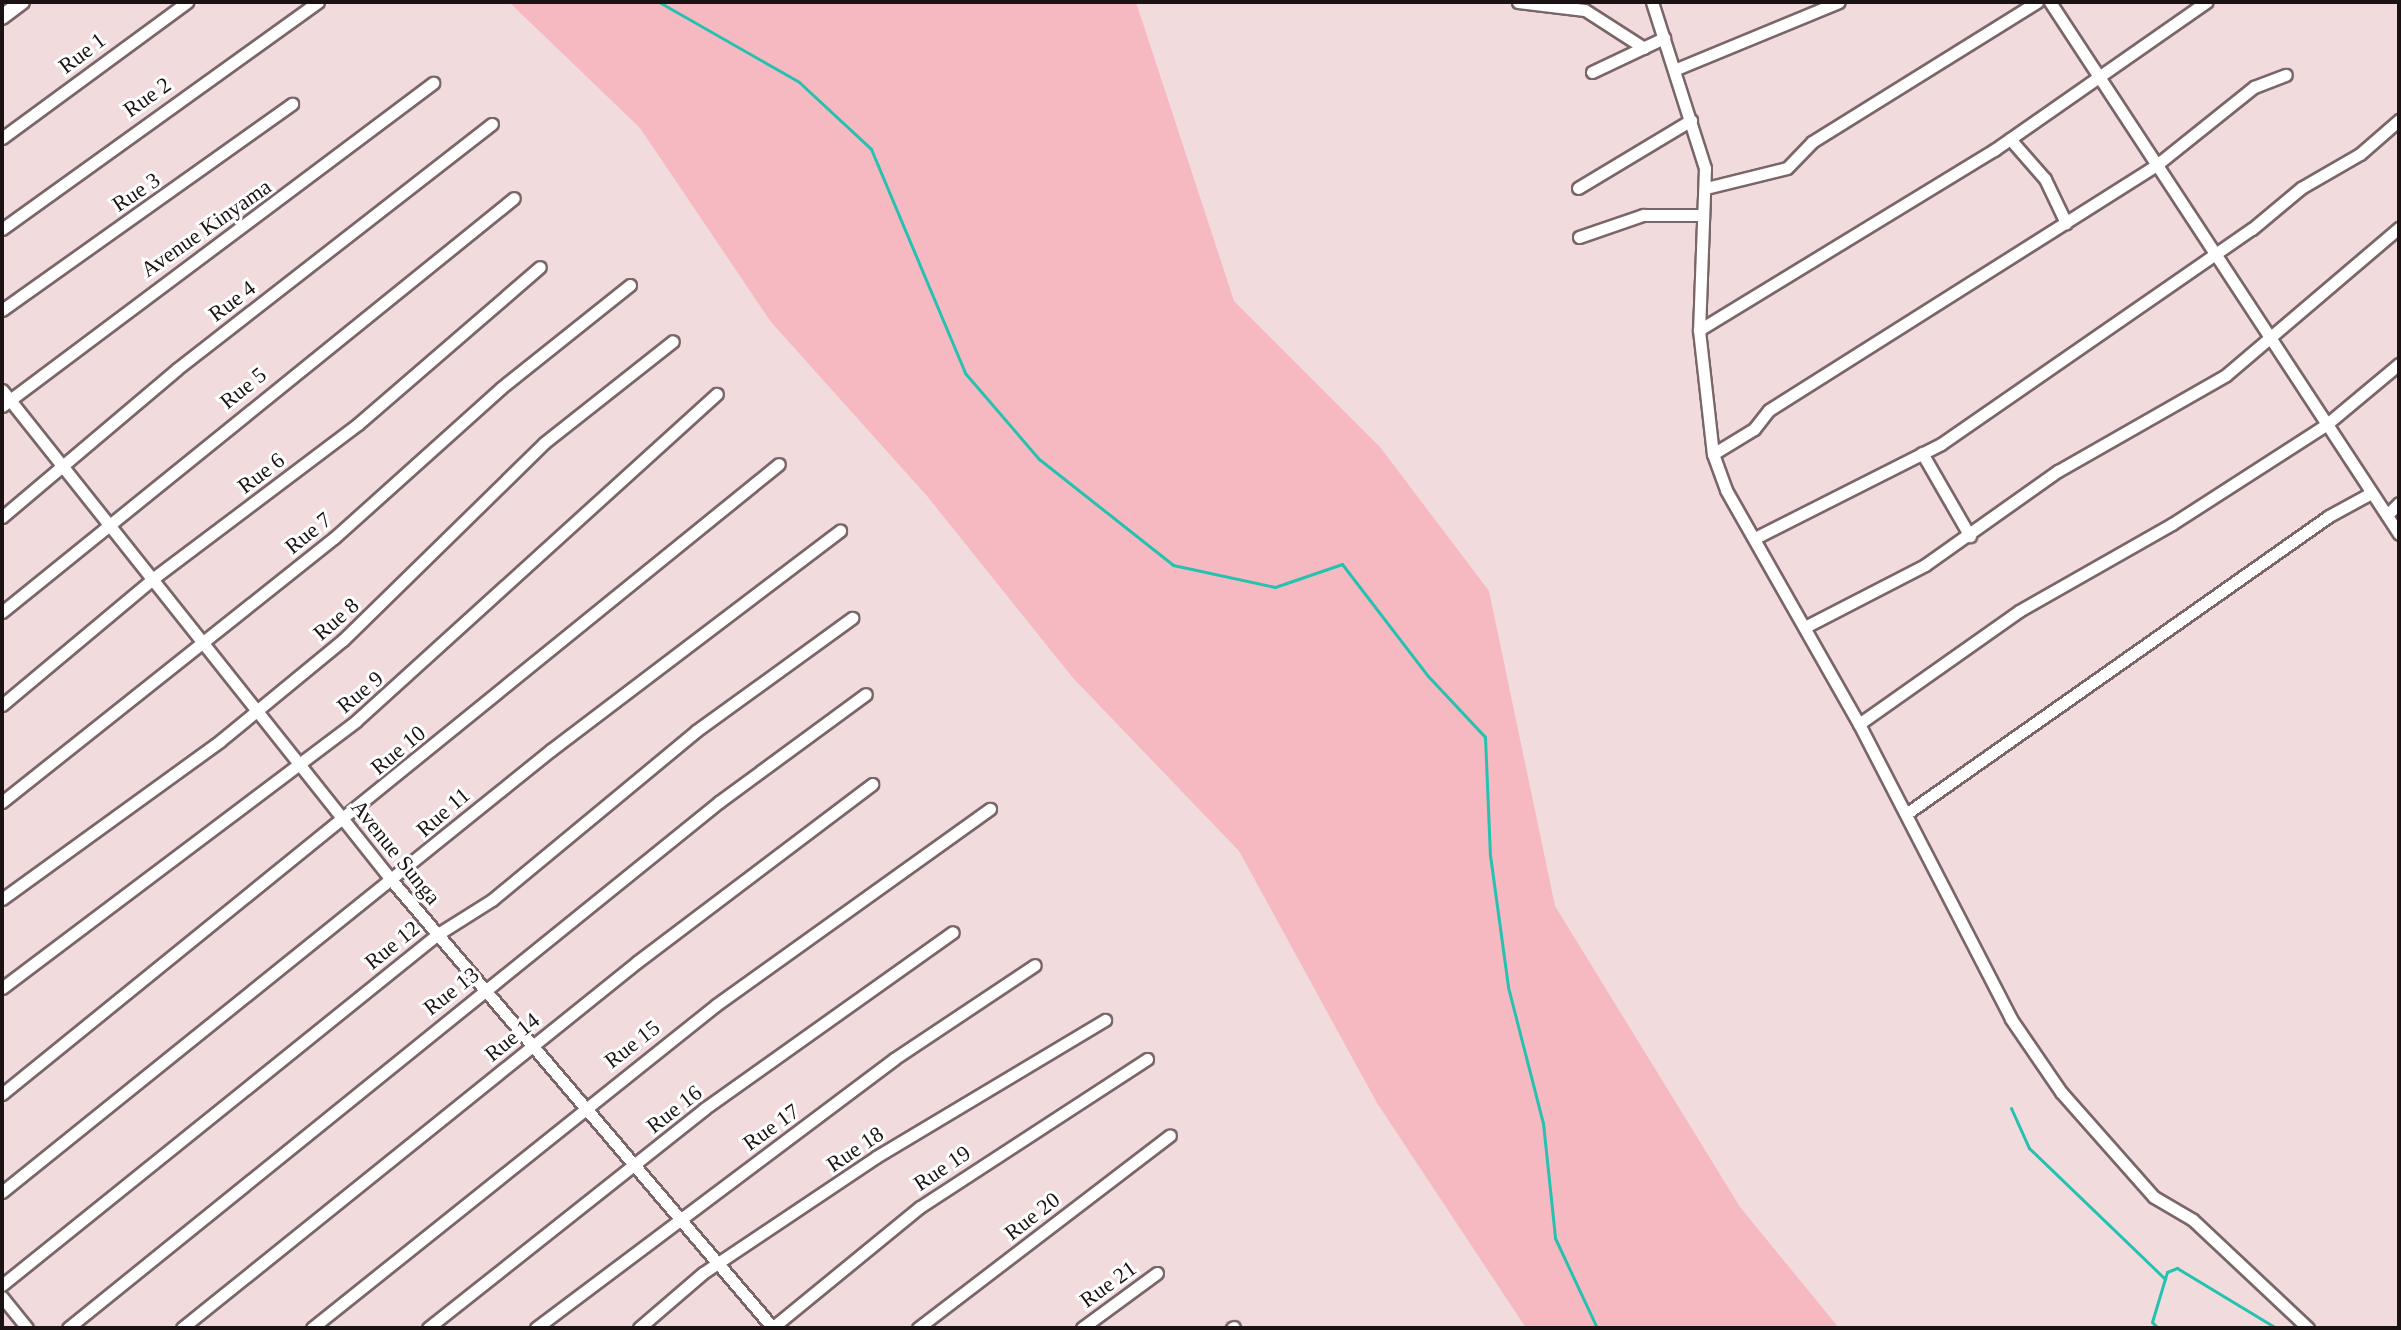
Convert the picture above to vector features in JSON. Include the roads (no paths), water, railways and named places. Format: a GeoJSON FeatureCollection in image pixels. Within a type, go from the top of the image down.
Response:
{"type":"FeatureCollection","features":[{"type":"Feature","properties":{"kind":"street"},"geometry":{"type":"LineString","coordinates":[[2,17],[22,2]]}},
{"type":"Feature","properties":{"kind":"street","name":"Rue 1"},"geometry":{"type":"LineString","coordinates":[[2,138],[187,2]]}},
{"type":"Feature","properties":{"kind":"street","name":"Rue 2"},"geometry":{"type":"LineString","coordinates":[[2,229],[318,2]]}},
{"type":"Feature","properties":{"kind":"street"},"geometry":{"type":"LineString","coordinates":[[1518,2],[1585,10],[1644,48]]}},
{"type":"Feature","properties":{"kind":"street"},"geometry":{"type":"LineString","coordinates":[[1652,2],[1691,120],[1706,188],[1702,215],[1699,330],[1713,454],[1755,538],[1859,724],[2011,1019],[2061,1092],[2154,1197],[2193,1220],[2308,1328]]}},
{"type":"Feature","properties":{"kind":"street"},"geometry":{"type":"LineString","coordinates":[[1674,70],[1839,2]]}},
{"type":"Feature","properties":{"kind":"street"},"geometry":{"type":"LineString","coordinates":[[1706,188],[1787,168],[1812,142],[2037,2]]}},
{"type":"Feature","properties":{"kind":"street"},"geometry":{"type":"LineString","coordinates":[[2050,2],[2096,80],[2159,163],[2214,255],[2399,534]]}},
{"type":"Feature","properties":{"kind":"street"},"geometry":{"type":"LineString","coordinates":[[1699,330],[2010,139],[2206,2]]}},
{"type":"Feature","properties":{"kind":"street"},"geometry":{"type":"LineString","coordinates":[[1592,72],[1664,38]]}},
{"type":"Feature","properties":{"kind":"street"},"geometry":{"type":"LineString","coordinates":[[1713,454],[1754,429],[1769,410],[2159,163],[2254,87],[2286,75]]}},
{"type":"Feature","properties":{"kind":"street","name":"Avenue Kinyama"},"geometry":{"type":"LineString","coordinates":[[5,399],[433,83]]}},
{"type":"Feature","properties":{"kind":"street","name":"Rue 3"},"geometry":{"type":"LineString","coordinates":[[2,310],[292,104]]}},
{"type":"Feature","properties":{"kind":"street"},"geometry":{"type":"LineString","coordinates":[[1578,188],[1691,120]]}},
{"type":"Feature","properties":{"kind":"street"},"geometry":{"type":"LineString","coordinates":[[1755,538],[1922,453],[2214,255],[2399,120]]}},
{"type":"Feature","properties":{"kind":"street","name":"Rue 4"},"geometry":{"type":"LineString","coordinates":[[2,517],[199,351],[492,124]]}},
{"type":"Feature","properties":{"kind":"street"},"geometry":{"type":"LineString","coordinates":[[2010,139],[2045,179],[2066,223]]}},
{"type":"Feature","properties":{"kind":"street","name":"Rue 5"},"geometry":{"type":"LineString","coordinates":[[2,612],[514,198]]}},
{"type":"Feature","properties":{"kind":"street"},"geometry":{"type":"LineString","coordinates":[[1579,237],[1643,215],[1702,215]]}},
{"type":"Feature","properties":{"kind":"street"},"geometry":{"type":"LineString","coordinates":[[1805,627],[1970,536],[2058,471],[2213,383],[2271,338],[2399,228]]}},
{"type":"Feature","properties":{"kind":"street","name":"Rue 6"},"geometry":{"type":"LineString","coordinates":[[2,705],[155,577],[358,424],[540,267]]}},
{"type":"Feature","properties":{"kind":"street","name":"Rue 7"},"geometry":{"type":"LineString","coordinates":[[2,802],[203,643],[630,285]]}},
{"type":"Feature","properties":{"kind":"street","name":"Rue 8"},"geometry":{"type":"LineString","coordinates":[[2,899],[257,707],[374,612],[544,443],[673,341]]}},
{"type":"Feature","properties":{"kind":"street"},"geometry":{"type":"LineString","coordinates":[[1859,724],[2019,611],[2172,524],[2327,424],[2399,364]]}},
{"type":"Feature","properties":{"kind":"street","name":"Rue 9"},"geometry":{"type":"LineString","coordinates":[[2,988],[301,766],[412,674],[717,394]]}},
{"type":"Feature","properties":{"kind":"street","name":"Avenue Sunga"},"geometry":{"type":"LineString","coordinates":[[5,399],[111,522],[393,882],[531,1047],[637,1165],[772,1328]]}},
{"type":"Feature","properties":{"kind":"street"},"geometry":{"type":"LineString","coordinates":[[1922,453],[1970,536]]}},
{"type":"Feature","properties":{"kind":"street","name":"Rue 10"},"geometry":{"type":"LineString","coordinates":[[2,1094],[345,820],[779,464]]}},
{"type":"Feature","properties":{"kind":"street"},"geometry":{"type":"LineString","coordinates":[[1906,814],[2329,516],[2371,493]]}},
{"type":"Feature","properties":{"kind":"street"},"geometry":{"type":"LineString","coordinates":[[2387,515],[2399,503]]}},
{"type":"Feature","properties":{"kind":"street","name":"Rue 11"},"geometry":{"type":"LineString","coordinates":[[2,1192],[393,882],[551,750],[840,531]]}},
{"type":"Feature","properties":{"kind":"street","name":"Rue 12"},"geometry":{"type":"LineString","coordinates":[[2,1285],[438,934],[492,900],[696,731],[852,618]]}},
{"type":"Feature","properties":{"kind":"street","name":"Rue 13"},"geometry":{"type":"LineString","coordinates":[[68,1328],[719,802],[866,694]]}},
{"type":"Feature","properties":{"kind":"street","name":"Rue 14"},"geometry":{"type":"LineString","coordinates":[[182,1328],[531,1047],[872,784]]}},
{"type":"Feature","properties":{"kind":"street","name":"Rue 15"},"geometry":{"type":"LineString","coordinates":[[312,1328],[586,1106],[990,809]]}},
{"type":"Feature","properties":{"kind":"street","name":"Rue 16"},"geometry":{"type":"LineString","coordinates":[[428,1328],[813,1028],[953,932]]}},
{"type":"Feature","properties":{"kind":"street","name":"Rue 17"},"geometry":{"type":"LineString","coordinates":[[536,1328],[949,1019],[1035,965]]}},
{"type":"Feature","properties":{"kind":"street","name":"Rue 18"},"geometry":{"type":"LineString","coordinates":[[639,1328],[720,1265],[876,1157],[1105,1020]]}},
{"type":"Feature","properties":{"kind":"street","name":"Rue 19"},"geometry":{"type":"LineString","coordinates":[[772,1328],[920,1207],[1147,1059]]}},
{"type":"Feature","properties":{"kind":"street","name":"Rue 20"},"geometry":{"type":"LineString","coordinates":[[918,1328],[1170,1135]]}},
{"type":"Feature","properties":{"kind":"street","name":"Rue 21"},"geometry":{"type":"LineString","coordinates":[[1082,1328],[1157,1273]]}},
{"type":"Feature","properties":{"kind":"street"},"geometry":{"type":"LineString","coordinates":[[2,1297],[27,1328]]}},
{"type":"Feature","properties":{"kind":"waterway"},"geometry":{"type":"LineString","coordinates":[[659,2],[799,82],[871,149],[965,373],[1039,459],[1173,565],[1275,587],[1342,564],[1428,676],[1485,737],[1490,855],[1508,987],[1543,1123],[1555,1238],[1597,1328]]}},
{"type":"Feature","properties":{"kind":"waterway"},"geometry":{"type":"LineString","coordinates":[[2011,1108],[2029,1148],[2165,1279]]}},
{"type":"Feature","properties":{"kind":"waterway"},"geometry":{"type":"LineString","coordinates":[[2158,1328],[2152,1322],[2167,1272],[2177,1268],[2276,1328]]}}]}
